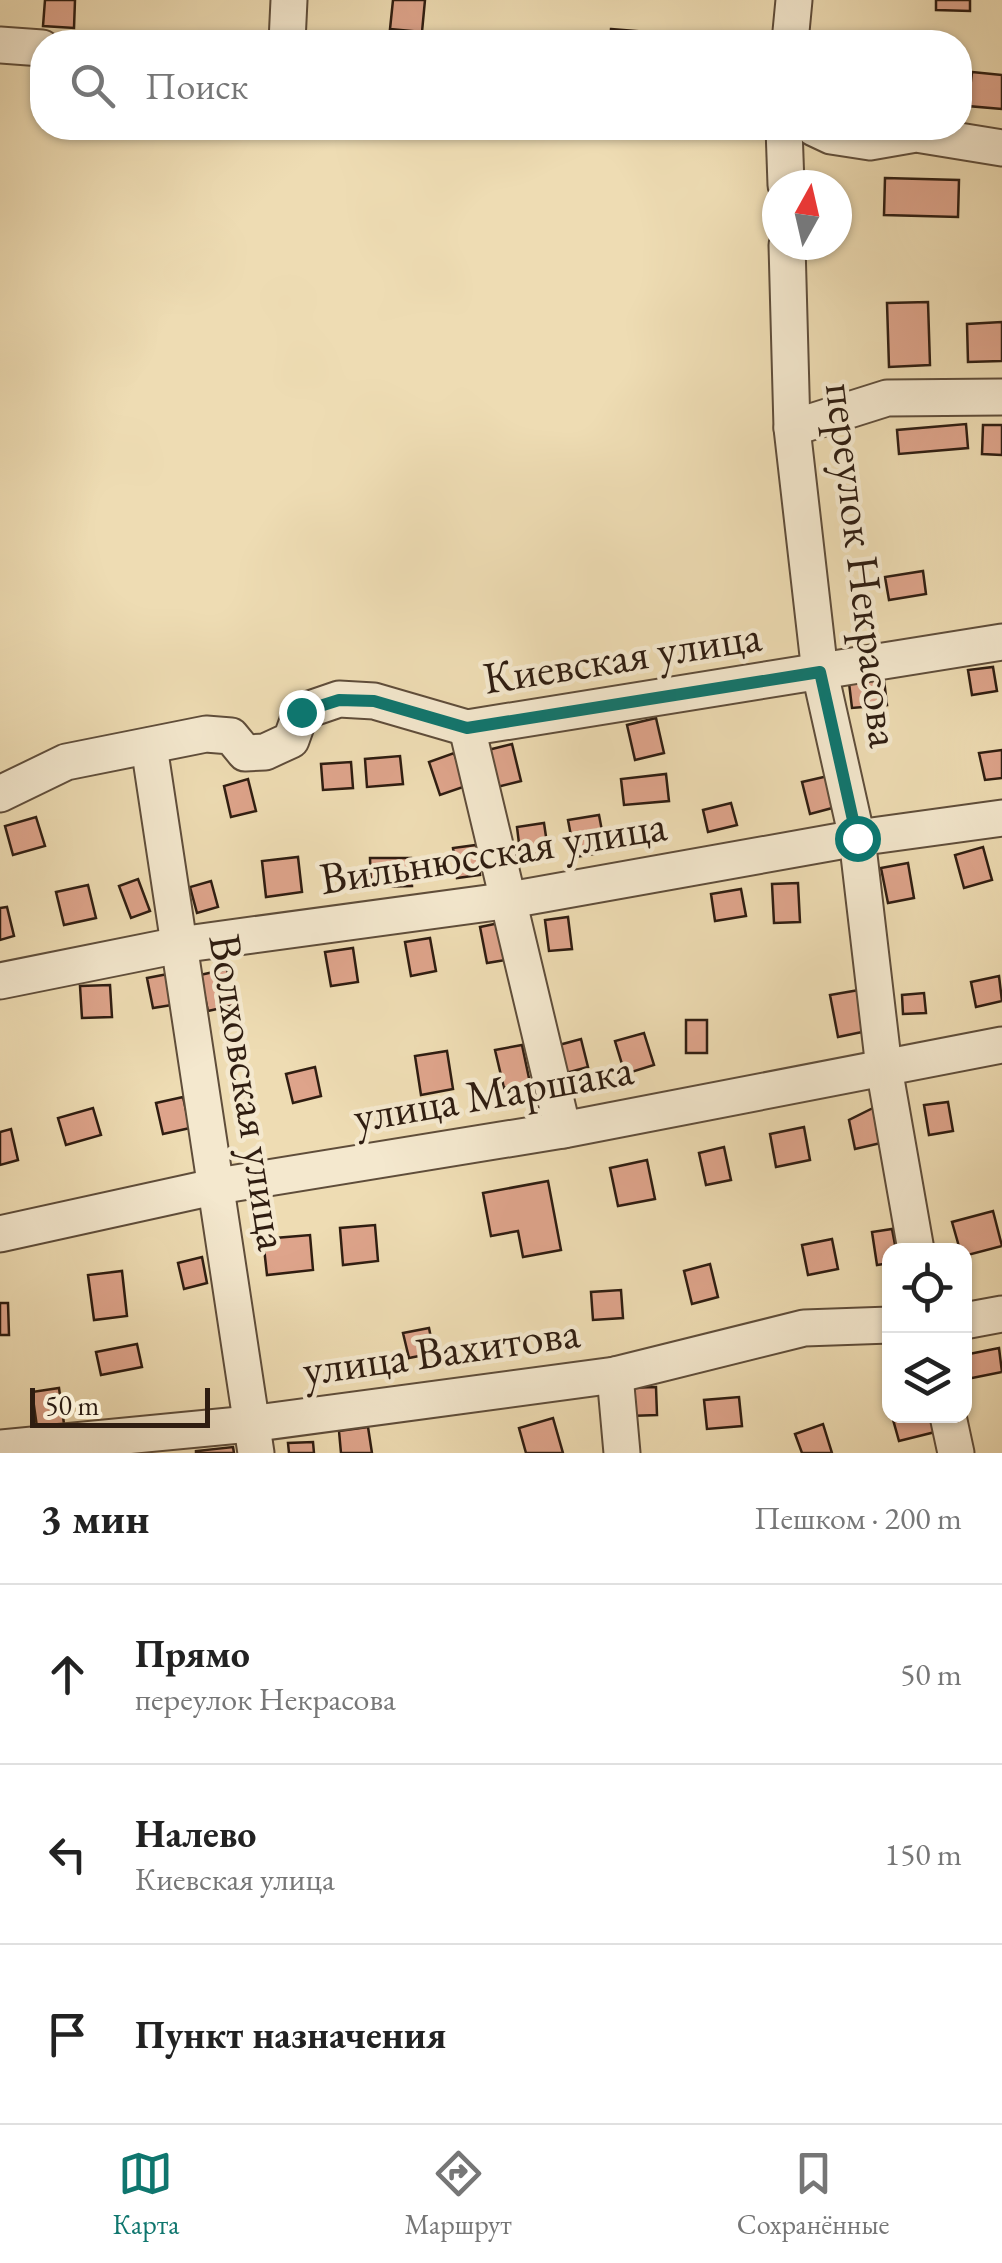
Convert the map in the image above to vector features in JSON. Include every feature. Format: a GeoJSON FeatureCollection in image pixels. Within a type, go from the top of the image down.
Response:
{"type":"FeatureCollection","features":[{"type":"Feature","properties":{"kind":"street"},"geometry":{"type":"LineString","coordinates":[[288,30],[289,0]]}},
{"type":"Feature","properties":{"kind":"street"},"geometry":{"type":"LineString","coordinates":[[791,30],[794,0]]}},
{"type":"Feature","properties":{"kind":"street"},"geometry":{"type":"LineString","coordinates":[[0,45],[30,47]]}},
{"type":"Feature","properties":{"kind":"street"},"geometry":{"type":"LineString","coordinates":[[784,140],[785,170]]}},
{"type":"Feature","properties":{"kind":"street"},"geometry":{"type":"LineString","coordinates":[[953,140],[1002,148]]}},
{"type":"Feature","properties":{"kind":"street","name":"переулок Некрасова"},"geometry":{"type":"LineString","coordinates":[[788,260],[792,428],[820,672],[857,838],[884,1068],[915,1243]]}},
{"type":"Feature","properties":{"kind":"street"},"geometry":{"type":"LineString","coordinates":[[792,428],[886,398],[1002,397]]}},
{"type":"Feature","properties":{"kind":"street","name":"Киевская улица"},"geometry":{"type":"LineString","coordinates":[[0,794],[66,762],[206,734],[230,736],[245,752],[265,752],[291,740],[301,712],[339,700],[374,701],[467,728],[1002,642]]}},
{"type":"Feature","properties":{"kind":"street"},"geometry":{"type":"LineString","coordinates":[[467,728],[563,1130]]}},
{"type":"Feature","properties":{"kind":"street","name":"Волховская улица"},"geometry":{"type":"LineString","coordinates":[[149,746],[253,1438]]}},
{"type":"Feature","properties":{"kind":"street","name":"Вильнюсская улица"},"geometry":{"type":"LineString","coordinates":[[0,982],[179,946],[510,900],[857,838],[1002,818]]}},
{"type":"Feature","properties":{"kind":"street","name":"улица Маршака"},"geometry":{"type":"LineString","coordinates":[[0,1234],[218,1186],[563,1130],[1002,1045]]}},
{"type":"Feature","properties":{"kind":"street"},"geometry":{"type":"LineString","coordinates":[[972,1320],[1002,1314]]}},
{"type":"Feature","properties":{"kind":"street","name":"улица Вахитова"},"geometry":{"type":"LineString","coordinates":[[0,1448],[253,1438],[616,1375],[804,1328],[882,1324]]}},
{"type":"Feature","properties":{"kind":"street"},"geometry":{"type":"LineString","coordinates":[[616,1375],[622,1453]]}},
{"type":"Feature","properties":{"kind":"street"},"geometry":{"type":"LineString","coordinates":[[950,1423],[956,1453]]}},
{"type":"Feature","properties":{"kind":"building"},"geometry":{"type":"Polygon","coordinates":[[[45,0],[75,0],[74,28],[43,26],[45,0]]]}},
{"type":"Feature","properties":{"kind":"building"},"geometry":{"type":"Polygon","coordinates":[[[393,0],[425,0],[422,30],[390,29],[393,0]]]}},
{"type":"Feature","properties":{"kind":"building"},"geometry":{"type":"Polygon","coordinates":[[[936,0],[970,0],[970,11],[936,10],[936,0]]]}},
{"type":"Feature","properties":{"kind":"building"},"geometry":{"type":"Polygon","coordinates":[[[972,72],[1002,75],[1002,109],[972,106],[972,72]]]}},
{"type":"Feature","properties":{"kind":"building"},"geometry":{"type":"Polygon","coordinates":[[[885,178],[959,180],[958,217],[884,215],[885,178]]]}},
{"type":"Feature","properties":{"kind":"building"},"geometry":{"type":"Polygon","coordinates":[[[928,302],[930,365],[889,367],[887,303],[928,302]]]}},
{"type":"Feature","properties":{"kind":"building"},"geometry":{"type":"Polygon","coordinates":[[[1002,322],[1002,361],[968,362],[967,324],[1002,322]]]}},
{"type":"Feature","properties":{"kind":"building"},"geometry":{"type":"Polygon","coordinates":[[[966,424],[968,448],[899,454],[897,430],[966,424]]]}},
{"type":"Feature","properties":{"kind":"building"},"geometry":{"type":"Polygon","coordinates":[[[983,425],[1002,425],[1002,455],[982,454],[983,425]]]}},
{"type":"Feature","properties":{"kind":"building"},"geometry":{"type":"Polygon","coordinates":[[[923,571],[926,594],[889,600],[885,577],[923,571]]]}},
{"type":"Feature","properties":{"kind":"building"},"geometry":{"type":"Polygon","coordinates":[[[993,667],[997,691],[972,695],[968,670],[993,667]]]}},
{"type":"Feature","properties":{"kind":"building"},"geometry":{"type":"Polygon","coordinates":[[[884,680],[887,705],[852,708],[849,683],[884,680]]]}},
{"type":"Feature","properties":{"kind":"building"},"geometry":{"type":"Polygon","coordinates":[[[656,718],[664,753],[635,760],[627,725],[656,718]]]}},
{"type":"Feature","properties":{"kind":"building"},"geometry":{"type":"Polygon","coordinates":[[[512,744],[521,781],[497,787],[488,750],[512,744]]]}},
{"type":"Feature","properties":{"kind":"building"},"geometry":{"type":"Polygon","coordinates":[[[1002,750],[1002,778],[985,780],[979,753],[1002,750]]]}},
{"type":"Feature","properties":{"kind":"building"},"geometry":{"type":"Polygon","coordinates":[[[454,753],[466,786],[440,795],[429,762],[454,753]]]}},
{"type":"Feature","properties":{"kind":"building"},"geometry":{"type":"Polygon","coordinates":[[[400,756],[403,784],[367,787],[365,759],[400,756]]]}},
{"type":"Feature","properties":{"kind":"building"},"geometry":{"type":"Polygon","coordinates":[[[351,762],[353,788],[323,790],[321,764],[351,762]]]}},
{"type":"Feature","properties":{"kind":"building"},"geometry":{"type":"Polygon","coordinates":[[[666,774],[669,801],[624,805],[621,779],[666,774]]]}},
{"type":"Feature","properties":{"kind":"building"},"geometry":{"type":"Polygon","coordinates":[[[828,776],[836,807],[810,814],[802,782],[828,776]]]}},
{"type":"Feature","properties":{"kind":"building"},"geometry":{"type":"Polygon","coordinates":[[[248,779],[256,811],[231,817],[224,786],[248,779]]]}},
{"type":"Feature","properties":{"kind":"building"},"geometry":{"type":"Polygon","coordinates":[[[731,803],[737,825],[708,832],[703,810],[731,803]]]}},
{"type":"Feature","properties":{"kind":"building"},"geometry":{"type":"Polygon","coordinates":[[[599,815],[606,852],[575,857],[568,820],[599,815]]]}},
{"type":"Feature","properties":{"kind":"building"},"geometry":{"type":"Polygon","coordinates":[[[36,817],[45,846],[13,855],[5,826],[36,817]]]}},
{"type":"Feature","properties":{"kind":"building"},"geometry":{"type":"Polygon","coordinates":[[[544,823],[549,857],[521,860],[517,827],[544,823]]]}},
{"type":"Feature","properties":{"kind":"building"},"geometry":{"type":"Polygon","coordinates":[[[476,845],[480,875],[457,878],[453,848],[476,845]]]}},
{"type":"Feature","properties":{"kind":"building"},"geometry":{"type":"Polygon","coordinates":[[[983,847],[992,880],[964,888],[955,855],[983,847]]]}},
{"type":"Feature","properties":{"kind":"building"},"geometry":{"type":"Polygon","coordinates":[[[298,857],[302,892],[266,897],[262,861],[298,857]]]}},
{"type":"Feature","properties":{"kind":"building"},"geometry":{"type":"Polygon","coordinates":[[[370,858],[411,858],[412,886],[371,887],[370,858]]]}},
{"type":"Feature","properties":{"kind":"building"},"geometry":{"type":"Polygon","coordinates":[[[908,863],[914,898],[888,903],[881,868],[908,863]]]}},
{"type":"Feature","properties":{"kind":"building"},"geometry":{"type":"Polygon","coordinates":[[[138,879],[150,911],[131,918],[119,886],[138,879]]]}},
{"type":"Feature","properties":{"kind":"building"},"geometry":{"type":"Polygon","coordinates":[[[211,881],[218,907],[197,913],[190,887],[211,881]]]}},
{"type":"Feature","properties":{"kind":"building"},"geometry":{"type":"Polygon","coordinates":[[[798,883],[800,922],[774,923],[772,884],[798,883]]]}},
{"type":"Feature","properties":{"kind":"building"},"geometry":{"type":"Polygon","coordinates":[[[88,885],[96,918],[64,925],[56,892],[88,885]]]}},
{"type":"Feature","properties":{"kind":"building"},"geometry":{"type":"Polygon","coordinates":[[[741,889],[746,916],[715,921],[711,894],[741,889]]]}},
{"type":"Feature","properties":{"kind":"building"},"geometry":{"type":"Polygon","coordinates":[[[7,907],[14,936],[0,940],[0,908],[7,907]]]}},
{"type":"Feature","properties":{"kind":"building"},"geometry":{"type":"Polygon","coordinates":[[[568,917],[572,949],[549,951],[545,920],[568,917]]]}},
{"type":"Feature","properties":{"kind":"building"},"geometry":{"type":"Polygon","coordinates":[[[504,922],[511,959],[487,963],[480,927],[504,922]]]}},
{"type":"Feature","properties":{"kind":"building"},"geometry":{"type":"Polygon","coordinates":[[[430,938],[436,971],[411,976],[405,942],[430,938]]]}},
{"type":"Feature","properties":{"kind":"building"},"geometry":{"type":"Polygon","coordinates":[[[353,948],[358,982],[331,986],[325,952],[353,948]]]}},
{"type":"Feature","properties":{"kind":"building"},"geometry":{"type":"Polygon","coordinates":[[[227,969],[235,1005],[208,1011],[200,975],[227,969]]]}},
{"type":"Feature","properties":{"kind":"building"},"geometry":{"type":"Polygon","coordinates":[[[173,973],[178,1004],[153,1008],[147,978],[173,973]]]}},
{"type":"Feature","properties":{"kind":"building"},"geometry":{"type":"Polygon","coordinates":[[[999,976],[1002,1001],[976,1007],[971,982],[999,976]]]}},
{"type":"Feature","properties":{"kind":"building"},"geometry":{"type":"Polygon","coordinates":[[[110,985],[112,1017],[82,1018],[80,986],[110,985]]]}},
{"type":"Feature","properties":{"kind":"building"},"geometry":{"type":"Polygon","coordinates":[[[859,990],[867,1031],[838,1037],[830,995],[859,990]]]}},
{"type":"Feature","properties":{"kind":"building"},"geometry":{"type":"Polygon","coordinates":[[[924,993],[926,1013],[903,1014],[902,995],[924,993]]]}},
{"type":"Feature","properties":{"kind":"building"},"geometry":{"type":"Polygon","coordinates":[[[686,1020],[707,1020],[707,1053],[686,1053],[686,1020]]]}},
{"type":"Feature","properties":{"kind":"building"},"geometry":{"type":"Polygon","coordinates":[[[644,1033],[654,1065],[625,1074],[615,1041],[644,1033]]]}},
{"type":"Feature","properties":{"kind":"building"},"geometry":{"type":"Polygon","coordinates":[[[581,1039],[588,1067],[566,1073],[559,1045],[581,1039]]]}},
{"type":"Feature","properties":{"kind":"building"},"geometry":{"type":"Polygon","coordinates":[[[522,1045],[530,1083],[504,1088],[495,1050],[522,1045]]]}},
{"type":"Feature","properties":{"kind":"building"},"geometry":{"type":"Polygon","coordinates":[[[447,1051],[453,1089],[421,1095],[415,1056],[447,1051]]]}},
{"type":"Feature","properties":{"kind":"building"},"geometry":{"type":"Polygon","coordinates":[[[315,1067],[321,1096],[293,1103],[286,1074],[315,1067]]]}},
{"type":"Feature","properties":{"kind":"building"},"geometry":{"type":"Polygon","coordinates":[[[183,1097],[190,1128],[163,1134],[156,1103],[183,1097]]]}},
{"type":"Feature","properties":{"kind":"building"},"geometry":{"type":"Polygon","coordinates":[[[948,1102],[953,1131],[929,1135],[924,1105],[948,1102]]]}},
{"type":"Feature","properties":{"kind":"building"},"geometry":{"type":"Polygon","coordinates":[[[877,1106],[885,1142],[855,1149],[849,1120],[877,1106]]]}},
{"type":"Feature","properties":{"kind":"building"},"geometry":{"type":"Polygon","coordinates":[[[93,1108],[101,1135],[66,1145],[58,1118],[93,1108]]]}},
{"type":"Feature","properties":{"kind":"building"},"geometry":{"type":"Polygon","coordinates":[[[804,1127],[810,1160],[776,1167],[770,1134],[804,1127]]]}},
{"type":"Feature","properties":{"kind":"building"},"geometry":{"type":"Polygon","coordinates":[[[11,1129],[18,1160],[0,1165],[0,1132],[11,1129]]]}},
{"type":"Feature","properties":{"kind":"building"},"geometry":{"type":"Polygon","coordinates":[[[724,1147],[731,1180],[706,1185],[699,1153],[724,1147]]]}},
{"type":"Feature","properties":{"kind":"building"},"geometry":{"type":"Polygon","coordinates":[[[647,1160],[655,1199],[618,1206],[610,1168],[647,1160]]]}},
{"type":"Feature","properties":{"kind":"building"},"geometry":{"type":"Polygon","coordinates":[[[548,1181],[561,1250],[523,1257],[518,1231],[491,1236],[483,1193],[548,1181]]]}},
{"type":"Feature","properties":{"kind":"building"},"geometry":{"type":"Polygon","coordinates":[[[993,1211],[1002,1246],[972,1254],[972,1243],[958,1243],[952,1222],[993,1211]]]}},
{"type":"Feature","properties":{"kind":"building"},"geometry":{"type":"Polygon","coordinates":[[[375,1225],[378,1261],[343,1265],[340,1228],[375,1225]]]}},
{"type":"Feature","properties":{"kind":"building"},"geometry":{"type":"Polygon","coordinates":[[[892,1229],[895,1243],[882,1243],[882,1264],[877,1265],[872,1232],[892,1229]]]}},
{"type":"Feature","properties":{"kind":"building"},"geometry":{"type":"Polygon","coordinates":[[[310,1235],[313,1270],[267,1275],[263,1239],[310,1235]]]}},
{"type":"Feature","properties":{"kind":"building"},"geometry":{"type":"Polygon","coordinates":[[[832,1239],[838,1269],[808,1275],[802,1245],[832,1239]]]}},
{"type":"Feature","properties":{"kind":"building"},"geometry":{"type":"Polygon","coordinates":[[[202,1257],[207,1283],[184,1289],[178,1263],[202,1257]]]}},
{"type":"Feature","properties":{"kind":"building"},"geometry":{"type":"Polygon","coordinates":[[[710,1264],[718,1297],[692,1304],[684,1271],[710,1264]]]}},
{"type":"Feature","properties":{"kind":"building"},"geometry":{"type":"Polygon","coordinates":[[[122,1271],[127,1316],[94,1320],[88,1275],[122,1271]]]}},
{"type":"Feature","properties":{"kind":"building"},"geometry":{"type":"Polygon","coordinates":[[[621,1290],[623,1318],[593,1320],[591,1292],[621,1290]]]}},
{"type":"Feature","properties":{"kind":"building"},"geometry":{"type":"Polygon","coordinates":[[[0,1303],[8,1303],[9,1335],[0,1335],[0,1303]]]}},
{"type":"Feature","properties":{"kind":"building"},"geometry":{"type":"Polygon","coordinates":[[[429,1328],[434,1353],[409,1358],[403,1333],[429,1328]]]}},
{"type":"Feature","properties":{"kind":"building"},"geometry":{"type":"Polygon","coordinates":[[[137,1344],[142,1367],[101,1375],[96,1352],[137,1344]]]}},
{"type":"Feature","properties":{"kind":"building"},"geometry":{"type":"Polygon","coordinates":[[[999,1348],[1002,1372],[972,1378],[972,1353],[999,1348]]]}},
{"type":"Feature","properties":{"kind":"building"},"geometry":{"type":"Polygon","coordinates":[[[656,1387],[657,1415],[629,1416],[627,1388],[656,1387]]]}},
{"type":"Feature","properties":{"kind":"building"},"geometry":{"type":"Polygon","coordinates":[[[59,1388],[64,1424],[37,1427],[32,1392],[59,1388]]]}},
{"type":"Feature","properties":{"kind":"building"},"geometry":{"type":"Polygon","coordinates":[[[739,1397],[742,1426],[707,1429],[704,1400],[739,1397]]]}},
{"type":"Feature","properties":{"kind":"building"},"geometry":{"type":"Polygon","coordinates":[[[553,1418],[563,1453],[526,1453],[519,1428],[553,1418]]]}},
{"type":"Feature","properties":{"kind":"building"},"geometry":{"type":"Polygon","coordinates":[[[894,1423],[932,1423],[935,1432],[899,1441],[894,1423]]]}},
{"type":"Feature","properties":{"kind":"building"},"geometry":{"type":"Polygon","coordinates":[[[823,1424],[832,1453],[802,1453],[795,1434],[823,1424]]]}},
{"type":"Feature","properties":{"kind":"building"},"geometry":{"type":"Polygon","coordinates":[[[368,1427],[372,1453],[341,1453],[339,1431],[368,1427]]]}},
{"type":"Feature","properties":{"kind":"building"},"geometry":{"type":"Polygon","coordinates":[[[313,1442],[314,1453],[289,1453],[288,1443],[313,1442]]]}},
{"type":"Feature","properties":{"kind":"building"},"geometry":{"type":"Polygon","coordinates":[[[233,1447],[234,1453],[196,1453],[196,1451],[233,1447]]]}},
{"type":"Feature","properties":{"kind":"route"},"geometry":{"type":"LineString","coordinates":[[301,712],[339,700],[374,701],[467,728],[820,672],[857,838]]}}]}
